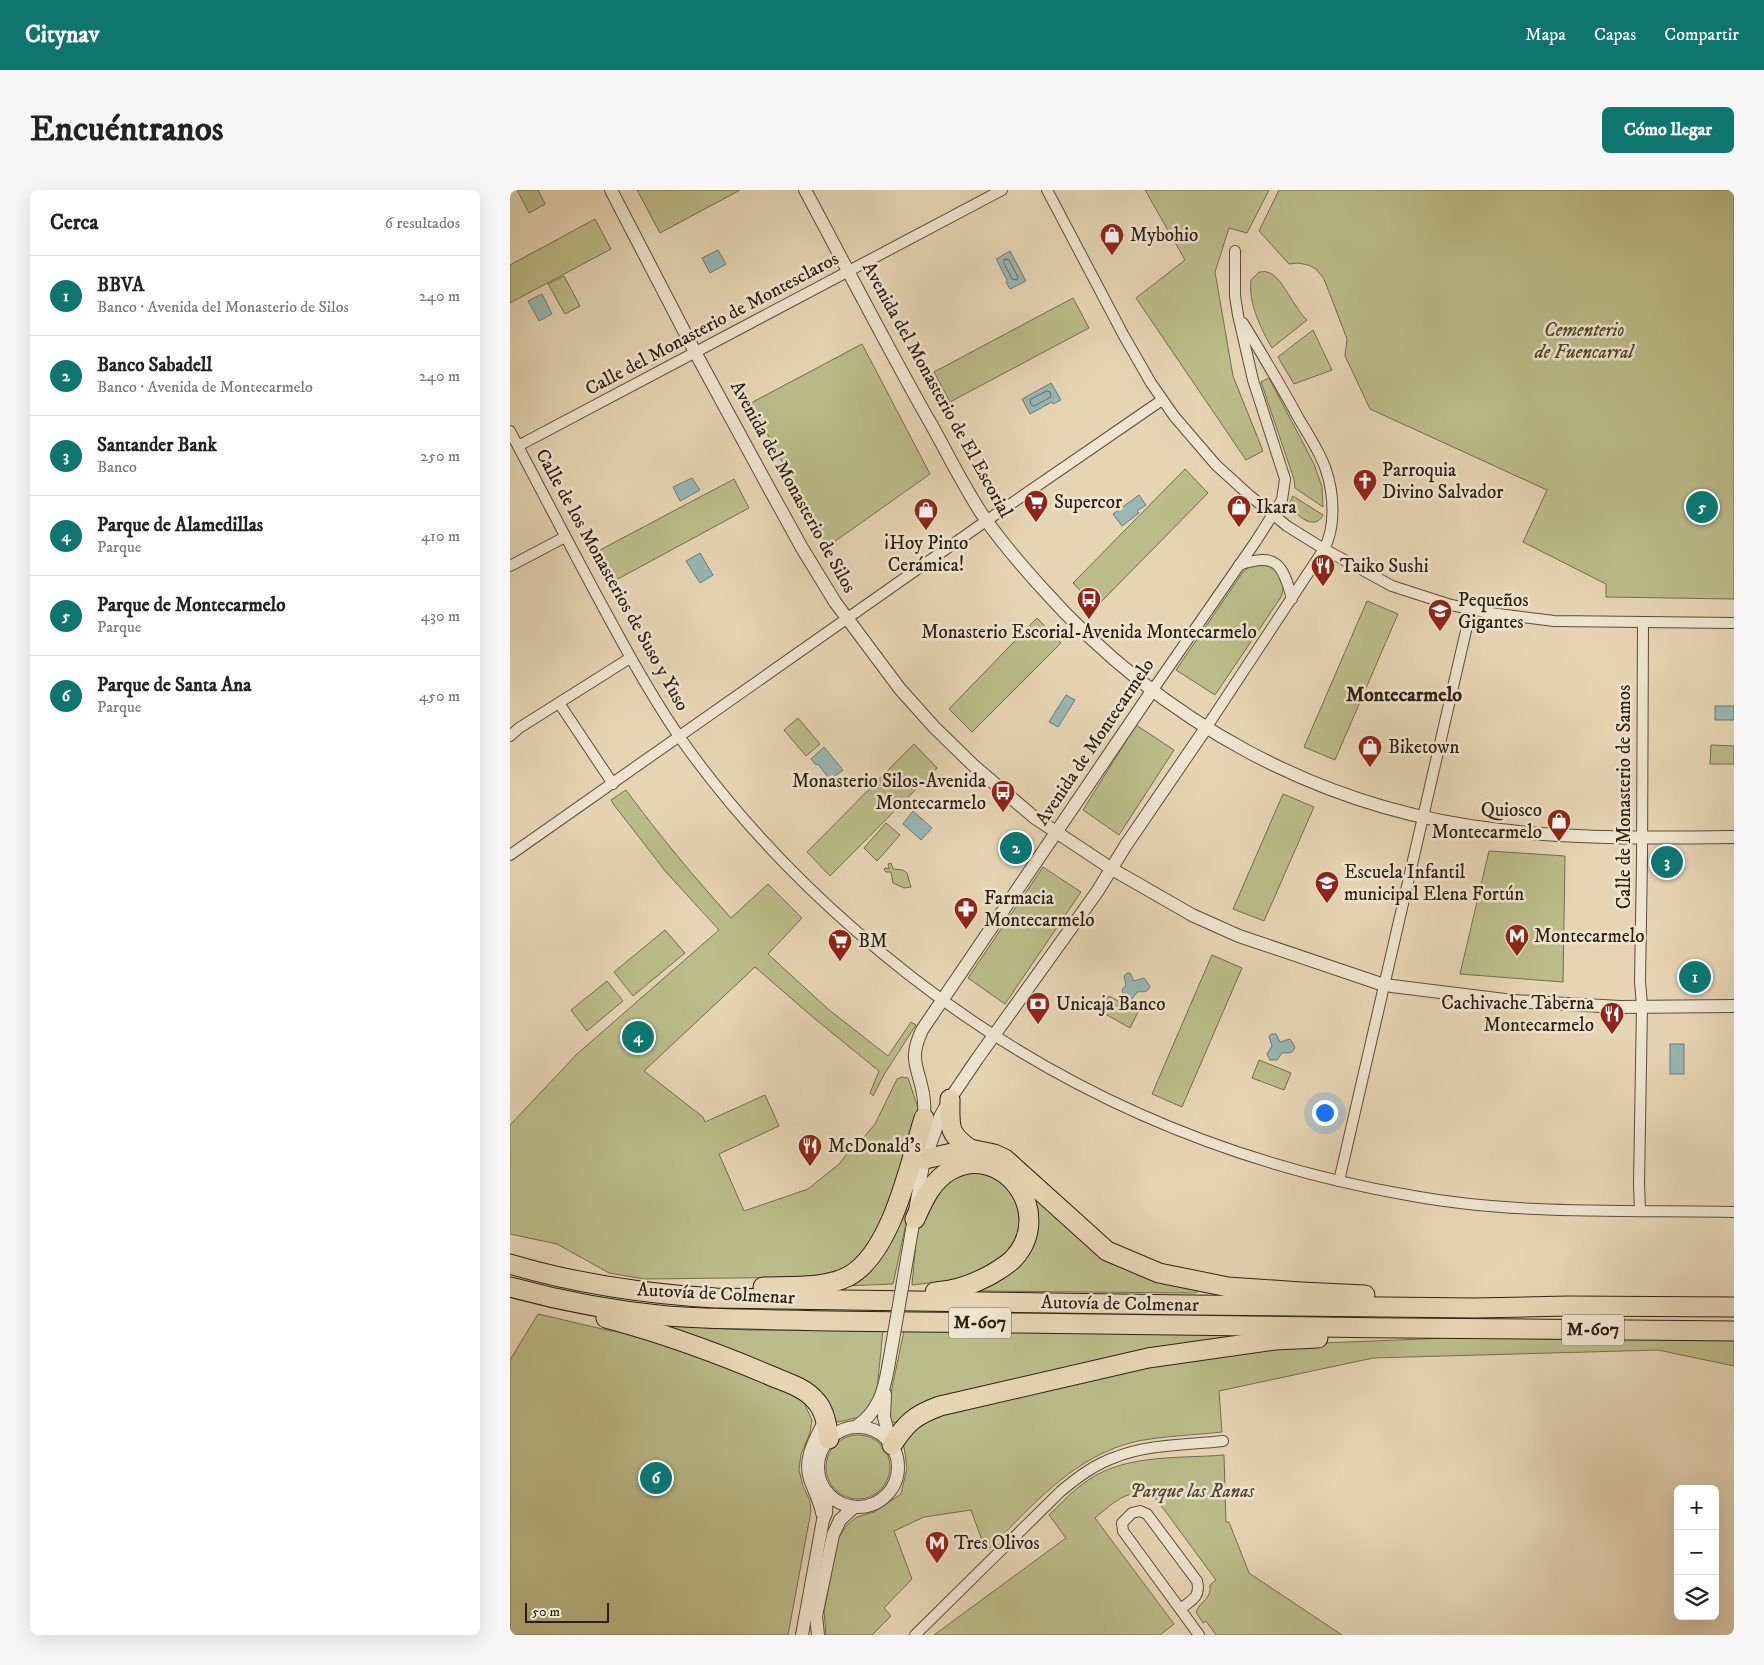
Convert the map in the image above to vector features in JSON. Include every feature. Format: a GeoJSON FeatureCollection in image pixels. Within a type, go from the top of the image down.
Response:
{"type":"FeatureCollection","features":[{"type":"Feature","properties":{"kind":"highway"},"geometry":{"type":"LineString","coordinates":[[950,1100],[950,1123],[957,1140],[970,1149],[994,1154],[1004,1159],[1022,1173],[1107,1251],[1159,1273],[1228,1287],[1301,1292],[1476,1298],[1568,1306]]}},
{"type":"Feature","properties":{"kind":"highway"},"geometry":{"type":"LineString","coordinates":[[665,1295],[702,1288],[826,1284],[849,1275],[870,1258],[891,1223],[924,1118]]}},
{"type":"Feature","properties":{"kind":"highway"},"geometry":{"type":"LineString","coordinates":[[925,1158],[970,1149]]}},
{"type":"Feature","properties":{"kind":"highway"},"geometry":{"type":"LineString","coordinates":[[834,1300],[947,1291],[978,1282],[1014,1258],[1028,1234],[1030,1221],[1025,1195],[1016,1184],[1004,1173],[992,1167],[979,1164],[964,1165],[950,1171],[937,1181],[925,1197],[915,1219]]}},
{"type":"Feature","properties":{"kind":"highway","name":"Autovía de Colmenar"},"geometry":{"type":"LineString","coordinates":[[510,1264],[587,1282],[665,1295],[716,1298],[1190,1306],[1734,1307]]}},
{"type":"Feature","properties":{"kind":"highway","name":"Autovía de Colmenar"},"geometry":{"type":"LineString","coordinates":[[510,1287],[548,1297],[631,1312],[711,1318],[822,1321],[1734,1331]]}},
{"type":"Feature","properties":{"kind":"highway"},"geometry":{"type":"LineString","coordinates":[[548,1297],[586,1312],[676,1338],[718,1353],[806,1391],[818,1404],[825,1420],[828,1439]]}},
{"type":"Feature","properties":{"kind":"highway"},"geometry":{"type":"LineString","coordinates":[[891,1443],[908,1422],[924,1412],[940,1406],[1148,1358],[1275,1340],[1452,1329]]}},
{"type":"Feature","properties":{"kind":"street","name":"Avenida del Monasterio de Silos"},"geometry":{"type":"LineString","coordinates":[[611,190],[695,352],[802,548],[847,619],[900,688],[934,726],[974,766],[1016,802],[1056,832],[1112,869],[1192,915],[1239,936],[1384,985],[1513,1001],[1620,1007],[1734,1006]]}},
{"type":"Feature","properties":{"kind":"street","name":"Avenida del Monasterio de El Escorial"},"geometry":{"type":"LineString","coordinates":[[805,190],[915,397],[986,521],[1064,613],[1133,677],[1152,691],[1206,728],[1308,781],[1354,798],[1423,817],[1497,830],[1568,836],[1642,838],[1734,837]]}},
{"type":"Feature","properties":{"kind":"street","name":"Calle del Monasterio de Montesclaros"},"geometry":{"type":"LineString","coordinates":[[518,446],[1002,190]]}},
{"type":"Feature","properties":{"kind":"street"},"geometry":{"type":"LineString","coordinates":[[1047,190],[1124,336],[1162,400],[1216,465],[1287,526],[1324,549],[1392,586],[1451,605],[1491,614],[1554,621],[1734,623]]}},
{"type":"Feature","properties":{"kind":"street","name":"Avenida de Montecarmelo"},"geometry":{"type":"LineString","coordinates":[[884,1389],[925,1158],[923,1092],[916,1070],[915,1048],[922,1030],[1282,500],[1285,479],[1253,380],[1238,315],[1235,296],[1235,251]]}},
{"type":"Feature","properties":{"kind":"street","name":"Avenida de Montecarmelo"},"geometry":{"type":"LineString","coordinates":[[925,1158],[940,1117],[950,1100],[1112,869],[1126,845],[1292,599],[1328,542],[1332,517],[1330,489],[1320,455],[1238,315]]}},
{"type":"Feature","properties":{"kind":"street"},"geometry":{"type":"LineString","coordinates":[[510,855],[1162,400]]}},
{"type":"Feature","properties":{"kind":"street","name":"Calle de los Monasterios de Suso y Yuso"},"geometry":{"type":"LineString","coordinates":[[510,431],[630,658],[680,737],[726,798],[760,837],[816,895],[891,962],[942,1001],[994,1036],[1066,1079],[1157,1122],[1230,1150],[1340,1181],[1416,1197],[1490,1205],[1583,1210],[1734,1212]]}},
{"type":"Feature","properties":{"kind":"street"},"geometry":{"type":"LineString","coordinates":[[510,566],[565,537]]}},
{"type":"Feature","properties":{"kind":"street"},"geometry":{"type":"LineString","coordinates":[[1239,565],[1260,559],[1270,561],[1280,567],[1287,580],[1292,599]]}},
{"type":"Feature","properties":{"kind":"street"},"geometry":{"type":"LineString","coordinates":[[1340,1181],[1471,609]]}},
{"type":"Feature","properties":{"kind":"street","name":"Calle de Monasterio de Samos"},"geometry":{"type":"LineString","coordinates":[[1640,1211],[1638,1184],[1642,1006],[1640,981],[1643,623]]}},
{"type":"Feature","properties":{"kind":"street"},"geometry":{"type":"LineString","coordinates":[[510,736],[514,727],[559,703],[630,658]]}},
{"type":"Feature","properties":{"kind":"street"},"geometry":{"type":"LineString","coordinates":[[559,703],[613,784]]}},
{"type":"Feature","properties":{"kind":"street"},"geometry":{"type":"LineString","coordinates":[[884,1389],[886,1399],[884,1417],[891,1443],[897,1456],[899,1467],[897,1478],[892,1489],[876,1504],[854,1507],[843,1505],[834,1500],[827,1492],[818,1475],[819,1456],[828,1439],[844,1429],[858,1426],[871,1428],[879,1432],[891,1443]]}},
{"type":"Feature","properties":{"kind":"street"},"geometry":{"type":"LineString","coordinates":[[858,1426],[872,1413],[884,1389]]}},
{"type":"Feature","properties":{"kind":"street"},"geometry":{"type":"LineString","coordinates":[[823,1520],[820,1503],[809,1478],[808,1464],[811,1449],[825,1420]]}},
{"type":"Feature","properties":{"kind":"street"},"geometry":{"type":"LineString","coordinates":[[915,1635],[1061,1491],[1087,1471],[1112,1458],[1132,1452],[1223,1441]]}},
{"type":"Feature","properties":{"kind":"street"},"geometry":{"type":"LineString","coordinates":[[802,1635],[823,1520],[826,1513],[827,1492]]}},
{"type":"Feature","properties":{"kind":"street"},"geometry":{"type":"LineString","coordinates":[[818,1635],[816,1616],[833,1535],[840,1520],[854,1507]]}},
{"type":"Feature","properties":{"kind":"street"},"geometry":{"type":"LineString","coordinates":[[1180,1608],[1196,1596],[1199,1589],[1197,1581],[1147,1514],[1140,1511],[1132,1513],[1122,1523],[1123,1531],[1199,1635]]}},
{"type":"Feature","properties":{"kind":"green space"},"geometry":{"type":"Polygon","coordinates":[[[517,190],[538,190],[545,204],[529,213],[517,190]]]}},
{"type":"Feature","properties":{"kind":"green space"},"geometry":{"type":"Polygon","coordinates":[[[637,190],[740,190],[660,233],[637,190]]]}},
{"type":"Feature","properties":{"kind":"green space"},"geometry":{"type":"Polygon","coordinates":[[[1145,190],[1269,190],[1247,233],[1229,228],[1215,272],[1233,376],[1263,451],[1246,460],[1136,298],[1185,260],[1145,190]]]}},
{"type":"Feature","properties":{"kind":"green space","name":"Cementerio de Fuencarral"},"geometry":{"type":"Polygon","coordinates":[[[1279,190],[1734,190],[1734,599],[1606,597],[1606,584],[1523,542],[1547,490],[1370,409],[1345,356],[1347,339],[1324,279],[1316,269],[1308,265],[1289,264],[1259,231],[1279,190]]]}},
{"type":"Feature","properties":{"kind":"green space"},"geometry":{"type":"Polygon","coordinates":[[[595,219],[611,249],[510,303],[510,265],[595,219]]]}},
{"type":"Feature","properties":{"kind":"green space"},"geometry":{"type":"Polygon","coordinates":[[[1259,272],[1272,274],[1283,285],[1307,320],[1272,348],[1260,324],[1251,298],[1251,280],[1259,272]]]}},
{"type":"Feature","properties":{"kind":"green space"},"geometry":{"type":"Polygon","coordinates":[[[564,276],[580,306],[565,314],[548,284],[564,276]]]}},
{"type":"Feature","properties":{"kind":"green space"},"geometry":{"type":"Polygon","coordinates":[[[1073,298],[1089,328],[950,402],[934,372],[1073,298]]]}},
{"type":"Feature","properties":{"kind":"green space"},"geometry":{"type":"Polygon","coordinates":[[[1313,330],[1332,370],[1294,384],[1278,357],[1313,330]]]}},
{"type":"Feature","properties":{"kind":"green space"},"geometry":{"type":"Polygon","coordinates":[[[862,344],[930,474],[827,547],[751,403],[862,344]]]}},
{"type":"Feature","properties":{"kind":"green space"},"geometry":{"type":"Polygon","coordinates":[[[1269,378],[1314,464],[1322,487],[1323,507],[1295,488],[1294,479],[1261,382],[1269,378]]]}},
{"type":"Feature","properties":{"kind":"green space"},"geometry":{"type":"Polygon","coordinates":[[[1185,469],[1208,493],[1096,607],[1073,583],[1185,469]]]}},
{"type":"Feature","properties":{"kind":"green space"},"geometry":{"type":"Polygon","coordinates":[[[734,479],[749,508],[616,580],[600,550],[734,479]]]}},
{"type":"Feature","properties":{"kind":"green space"},"geometry":{"type":"Polygon","coordinates":[[[1293,496],[1323,515],[1315,522],[1310,522],[1300,517],[1289,504],[1293,496]]]}},
{"type":"Feature","properties":{"kind":"green space"},"geometry":{"type":"Polygon","coordinates":[[[1262,563],[1278,571],[1283,585],[1281,597],[1215,695],[1176,670],[1243,572],[1253,564],[1262,563]]]}},
{"type":"Feature","properties":{"kind":"green space"},"geometry":{"type":"Polygon","coordinates":[[[1367,601],[1398,614],[1335,760],[1304,747],[1367,601]]]}},
{"type":"Feature","properties":{"kind":"green space"},"geometry":{"type":"Polygon","coordinates":[[[1037,618],[1061,643],[972,732],[949,709],[1037,618]]]}},
{"type":"Feature","properties":{"kind":"green space"},"geometry":{"type":"Polygon","coordinates":[[[798,718],[820,744],[806,756],[784,730],[798,718]]]}},
{"type":"Feature","properties":{"kind":"green space"},"geometry":{"type":"Polygon","coordinates":[[[1136,725],[1174,750],[1119,835],[1083,810],[1136,725]]]}},
{"type":"Feature","properties":{"kind":"green space"},"geometry":{"type":"Polygon","coordinates":[[[914,744],[937,768],[830,876],[807,852],[914,744]]]}},
{"type":"Feature","properties":{"kind":"green space"},"geometry":{"type":"Polygon","coordinates":[[[1711,745],[1734,746],[1734,764],[1710,764],[1711,745]]]}},
{"type":"Feature","properties":{"kind":"green space"},"geometry":{"type":"Polygon","coordinates":[[[626,790],[677,856],[731,918],[768,884],[802,918],[768,954],[828,1009],[888,1056],[911,1022],[916,1025],[885,1073],[873,1096],[870,1093],[879,1071],[755,967],[644,1071],[703,1117],[705,1122],[765,1095],[779,1126],[719,1154],[744,1211],[808,1189],[839,1164],[857,1141],[865,1136],[875,1124],[897,1079],[902,1077],[908,1078],[918,1108],[915,1128],[878,1235],[853,1266],[822,1277],[644,1279],[609,1273],[557,1244],[510,1234],[510,1125],[577,1054],[719,930],[666,872],[614,805],[611,800],[626,790]]]}},
{"type":"Feature","properties":{"kind":"green space"},"geometry":{"type":"Polygon","coordinates":[[[1283,794],[1314,807],[1264,921],[1233,909],[1283,794]]]}},
{"type":"Feature","properties":{"kind":"green space"},"geometry":{"type":"Polygon","coordinates":[[[886,823],[900,835],[877,861],[864,848],[886,823]]]}},
{"type":"Feature","properties":{"kind":"green space"},"geometry":{"type":"Polygon","coordinates":[[[1489,851],[1565,856],[1563,982],[1460,974],[1489,851]]]}},
{"type":"Feature","properties":{"kind":"green space"},"geometry":{"type":"Polygon","coordinates":[[[891,863],[893,869],[903,870],[907,873],[911,887],[904,888],[893,883],[891,872],[884,870],[885,868],[889,869],[888,864],[891,863]]]}},
{"type":"Feature","properties":{"kind":"green space"},"geometry":{"type":"Polygon","coordinates":[[[1043,867],[1081,892],[1005,1004],[968,978],[1043,867]]]}},
{"type":"Feature","properties":{"kind":"green space"},"geometry":{"type":"Polygon","coordinates":[[[665,930],[685,953],[633,996],[614,972],[665,930]]]}},
{"type":"Feature","properties":{"kind":"green space"},"geometry":{"type":"Polygon","coordinates":[[[1212,955],[1242,968],[1182,1107],[1152,1094],[1212,955]]]}},
{"type":"Feature","properties":{"kind":"green space"},"geometry":{"type":"Polygon","coordinates":[[[607,981],[623,1001],[587,1031],[571,1010],[607,981]]]}},
{"type":"Feature","properties":{"kind":"green space"},"geometry":{"type":"Polygon","coordinates":[[[1109,996],[1138,1012],[1130,1028],[1100,1011],[1109,996]]]}},
{"type":"Feature","properties":{"kind":"green space"},"geometry":{"type":"Polygon","coordinates":[[[1259,1060],[1291,1073],[1284,1090],[1252,1078],[1259,1060]]]}},
{"type":"Feature","properties":{"kind":"green space"},"geometry":{"type":"Polygon","coordinates":[[[989,1172],[1008,1183],[1025,1218],[1009,1253],[984,1271],[964,1279],[912,1285],[917,1230],[942,1184],[962,1173],[989,1172]]]}},
{"type":"Feature","properties":{"kind":"green space"},"geometry":{"type":"Polygon","coordinates":[[[915,1182],[893,1284],[844,1286],[915,1182]]]}},
{"type":"Feature","properties":{"kind":"green space"},"geometry":{"type":"Polygon","coordinates":[[[1026,1183],[1086,1241],[1200,1290],[1195,1293],[977,1291],[1036,1234],[1035,1207],[1026,1183]]]}},
{"type":"Feature","properties":{"kind":"green space"},"geometry":{"type":"Polygon","coordinates":[[[538,1314],[611,1331],[642,1332],[800,1394],[809,1402],[805,1405],[812,1420],[810,1433],[801,1454],[799,1470],[803,1486],[810,1501],[811,1511],[788,1635],[510,1635],[510,1360],[538,1314]]]}},
{"type":"Feature","properties":{"kind":"green space"},"geometry":{"type":"Polygon","coordinates":[[[659,1325],[745,1330],[883,1330],[877,1390],[872,1404],[859,1417],[839,1422],[834,1421],[822,1394],[816,1389],[659,1325]]]}},
{"type":"Feature","properties":{"kind":"green space"},"geometry":{"type":"Polygon","coordinates":[[[904,1331],[1123,1332],[1248,1336],[927,1405],[894,1423],[890,1418],[889,1402],[904,1331]]]}},
{"type":"Feature","properties":{"kind":"green space"},"geometry":{"type":"Polygon","coordinates":[[[1447,1338],[1734,1340],[1734,1366],[1658,1350],[1373,1358],[1219,1391],[1222,1432],[1138,1441],[1115,1448],[1094,1458],[1056,1484],[988,1550],[985,1549],[971,1510],[924,1517],[894,1531],[912,1579],[884,1608],[891,1616],[872,1635],[826,1635],[824,1610],[838,1538],[847,1525],[857,1517],[874,1512],[901,1494],[907,1468],[903,1440],[930,1415],[1126,1369],[1298,1344],[1447,1338]]]}},
{"type":"Feature","properties":{"kind":"green space"},"geometry":{"type":"Polygon","coordinates":[[[858,1435],[876,1441],[884,1449],[890,1467],[884,1485],[876,1493],[858,1499],[840,1493],[832,1485],[826,1467],[832,1449],[840,1441],[858,1435]]]}},
{"type":"Feature","properties":{"kind":"green space","name":"Parque las Ranas"},"geometry":{"type":"Polygon","coordinates":[[[1224,1455],[1226,1522],[1229,1522],[1249,1573],[1342,1635],[1216,1635],[1206,1621],[1203,1623],[1196,1612],[1208,1597],[1210,1585],[1216,1580],[1157,1500],[1140,1493],[1132,1494],[1116,1501],[1095,1518],[1174,1624],[1160,1635],[934,1635],[1066,1538],[1049,1515],[1076,1489],[1096,1475],[1112,1468],[1149,1460],[1224,1455]]]}},
{"type":"Feature","properties":{"kind":"water"},"geometry":{"type":"Polygon","coordinates":[[[718,250],[726,264],[710,273],[702,258],[718,250]]]}},
{"type":"Feature","properties":{"kind":"water"},"geometry":{"type":"Polygon","coordinates":[[[1010,251],[1026,281],[1010,289],[996,259],[1010,251]]]}},
{"type":"Feature","properties":{"kind":"water"},"geometry":{"type":"Polygon","coordinates":[[[542,294],[552,314],[539,321],[528,301],[542,294]]]}},
{"type":"Feature","properties":{"kind":"water"},"geometry":{"type":"Polygon","coordinates":[[[1051,383],[1061,400],[1053,404],[1052,402],[1030,414],[1022,399],[1051,383]]]}},
{"type":"Feature","properties":{"kind":"water"},"geometry":{"type":"Polygon","coordinates":[[[692,478],[700,490],[680,501],[673,487],[692,478]]]}},
{"type":"Feature","properties":{"kind":"water"},"geometry":{"type":"Polygon","coordinates":[[[1139,495],[1146,505],[1122,526],[1113,514],[1139,495]]]}},
{"type":"Feature","properties":{"kind":"water"},"geometry":{"type":"Polygon","coordinates":[[[700,553],[713,575],[700,583],[686,561],[700,553]]]}},
{"type":"Feature","properties":{"kind":"water"},"geometry":{"type":"Polygon","coordinates":[[[1066,695],[1075,700],[1058,727],[1049,722],[1066,695]]]}},
{"type":"Feature","properties":{"kind":"water"},"geometry":{"type":"Polygon","coordinates":[[[1715,706],[1734,706],[1734,720],[1715,720],[1715,706]]]}},
{"type":"Feature","properties":{"kind":"water"},"geometry":{"type":"Polygon","coordinates":[[[824,747],[843,770],[830,780],[818,764],[816,765],[811,759],[824,747]]]}},
{"type":"Feature","properties":{"kind":"water"},"geometry":{"type":"Polygon","coordinates":[[[913,811],[932,828],[921,840],[903,824],[913,811]]]}},
{"type":"Feature","properties":{"kind":"water"},"geometry":{"type":"Polygon","coordinates":[[[1130,973],[1134,981],[1144,978],[1150,986],[1148,990],[1137,992],[1132,999],[1125,999],[1122,990],[1126,985],[1124,976],[1130,973]]]}},
{"type":"Feature","properties":{"kind":"water"},"geometry":{"type":"Polygon","coordinates":[[[1276,1034],[1280,1042],[1290,1039],[1295,1047],[1293,1051],[1282,1053],[1277,1060],[1270,1060],[1267,1054],[1272,1046],[1269,1036],[1276,1034]]]}},
{"type":"Feature","properties":{"kind":"water"},"geometry":{"type":"Polygon","coordinates":[[[1670,1044],[1684,1044],[1684,1074],[1670,1074],[1670,1044]]]}},
{"type":"Feature","properties":{"kind":"place","name":"Mybohio"},"geometry":{"type":"Point","coordinates":[1112,256]}},
{"type":"Feature","properties":{"kind":"place","name":"Parroquia Divino Salvador"},"geometry":{"type":"Point","coordinates":[1365,502]}},
{"type":"Feature","properties":{"kind":"place","name":"Parque de Montecarmelo"},"geometry":{"type":"Point","coordinates":[1702,507]}},
{"type":"Feature","properties":{"kind":"place","name":"Supercor"},"geometry":{"type":"Point","coordinates":[1036,523]}},
{"type":"Feature","properties":{"kind":"place","name":"Ikara"},"geometry":{"type":"Point","coordinates":[1239,528]}},
{"type":"Feature","properties":{"kind":"place","name":"¡Hoy Pinto Cerámica!"},"geometry":{"type":"Point","coordinates":[926,531]}},
{"type":"Feature","properties":{"kind":"place","name":"Taiko Sushi"},"geometry":{"type":"Point","coordinates":[1323,587]}},
{"type":"Feature","properties":{"kind":"place","name":"Monasterio Escorial-Avenida Montecarmelo"},"geometry":{"type":"Point","coordinates":[1089,620]}},
{"type":"Feature","properties":{"kind":"place","name":"Pequeños Gigantes"},"geometry":{"type":"Point","coordinates":[1440,632]}},
{"type":"Feature","properties":{"kind":"place","name":"Biketown"},"geometry":{"type":"Point","coordinates":[1370,768]}},
{"type":"Feature","properties":{"kind":"place","name":"Monasterio Silos-Avenida Montecarmelo"},"geometry":{"type":"Point","coordinates":[1003,813]}},
{"type":"Feature","properties":{"kind":"place","name":"Quiosco Montecarmelo"},"geometry":{"type":"Point","coordinates":[1559,842]}},
{"type":"Feature","properties":{"kind":"place","name":"Banco Sabadell"},"geometry":{"type":"Point","coordinates":[1016,848]}},
{"type":"Feature","properties":{"kind":"place","name":"Santander Bank"},"geometry":{"type":"Point","coordinates":[1667,862]}},
{"type":"Feature","properties":{"kind":"place","name":"Escuela Infantil municipal Elena Fortún"},"geometry":{"type":"Point","coordinates":[1327,904]}},
{"type":"Feature","properties":{"kind":"place","name":"Farmacia Montecarmelo"},"geometry":{"type":"Point","coordinates":[966,930]}},
{"type":"Feature","properties":{"kind":"place","name":"Montecarmelo"},"geometry":{"type":"Point","coordinates":[1517,957]}},
{"type":"Feature","properties":{"kind":"place","name":"BM"},"geometry":{"type":"Point","coordinates":[840,962]}},
{"type":"Feature","properties":{"kind":"place","name":"BBVA"},"geometry":{"type":"Point","coordinates":[1695,977]}},
{"type":"Feature","properties":{"kind":"place","name":"Unicaja Banco"},"geometry":{"type":"Point","coordinates":[1038,1025]}},
{"type":"Feature","properties":{"kind":"place","name":"Cachivache Taberna Montecarmelo"},"geometry":{"type":"Point","coordinates":[1612,1035]}},
{"type":"Feature","properties":{"kind":"place","name":"Parque de Alamedillas"},"geometry":{"type":"Point","coordinates":[638,1037]}},
{"type":"Feature","properties":{"kind":"place","name":"McDonald's"},"geometry":{"type":"Point","coordinates":[810,1167]}},
{"type":"Feature","properties":{"kind":"place","name":"Parque de Santa Ana"},"geometry":{"type":"Point","coordinates":[656,1478]}},
{"type":"Feature","properties":{"kind":"place","name":"Tres Olivos"},"geometry":{"type":"Point","coordinates":[937,1564]}},
{"type":"Feature","properties":{"kind":"district","name":"Montecarmelo"},"geometry":{"type":"Point","coordinates":[1404,695]}}]}
